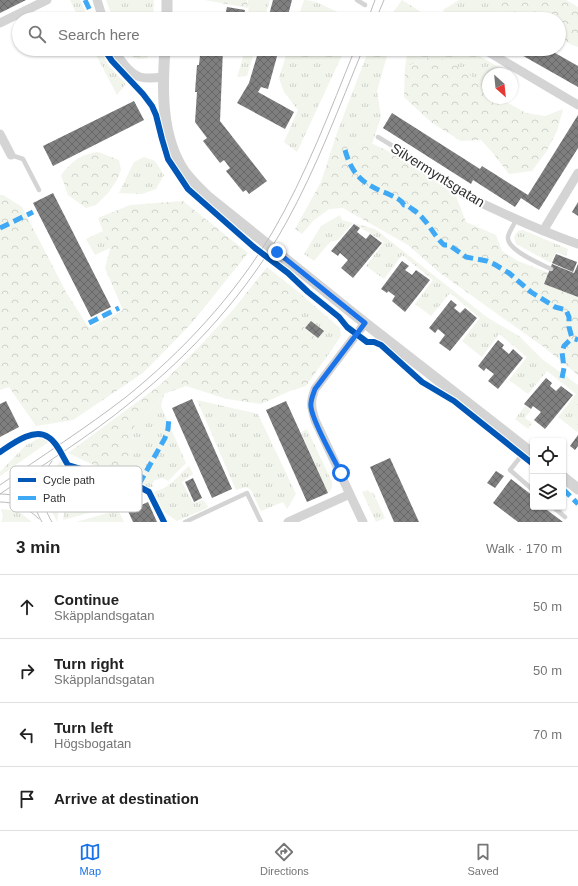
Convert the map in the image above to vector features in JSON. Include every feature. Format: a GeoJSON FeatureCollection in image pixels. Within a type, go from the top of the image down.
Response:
{"type":"FeatureCollection","features":[{"type":"Feature","properties":{"kind":"street"},"geometry":{"type":"LineString","coordinates":[[22,12],[47,0]]}},
{"type":"Feature","properties":{"kind":"street"},"geometry":{"type":"LineString","coordinates":[[97,0],[101,12]]}},
{"type":"Feature","properties":{"kind":"street"},"geometry":{"type":"LineString","coordinates":[[167,12],[168,0]]}},
{"type":"Feature","properties":{"kind":"street"},"geometry":{"type":"LineString","coordinates":[[0,23],[12,17]]}},
{"type":"Feature","properties":{"kind":"street"},"geometry":{"type":"LineString","coordinates":[[118,56],[132,72],[139,77],[163,77]]}},
{"type":"Feature","properties":{"kind":"street"},"geometry":{"type":"LineString","coordinates":[[164,56],[163,77],[164,108],[170,140],[180,165],[192,181],[208,196],[365,323],[530,451]]}},
{"type":"Feature","properties":{"kind":"street"},"geometry":{"type":"LineString","coordinates":[[495,56],[578,105]]}},
{"type":"Feature","properties":{"kind":"street"},"geometry":{"type":"LineString","coordinates":[[0,134],[11,155]]}},
{"type":"Feature","properties":{"kind":"street"},"geometry":{"type":"LineString","coordinates":[[543,231],[578,173]]}},
{"type":"Feature","properties":{"kind":"street","name":"Silvermyntsgatan"},"geometry":{"type":"LineString","coordinates":[[464,194],[516,220],[578,244]]}},
{"type":"Feature","properties":{"kind":"street"},"geometry":{"type":"LineString","coordinates":[[363,522],[315,420],[311,407],[311,399],[315,389],[365,323]]}},
{"type":"Feature","properties":{"kind":"street"},"geometry":{"type":"LineString","coordinates":[[566,479],[578,489]]}},
{"type":"Feature","properties":{"kind":"street"},"geometry":{"type":"LineString","coordinates":[[288,522],[350,494]]}},
{"type":"Feature","properties":{"kind":"lane"},"geometry":{"type":"LineString","coordinates":[[357,0],[365,5]]}},
{"type":"Feature","properties":{"kind":"lane","name":"Silvermyntsgatan"},"geometry":{"type":"LineString","coordinates":[[378,137],[429,168],[464,194]]}},
{"type":"Feature","properties":{"kind":"lane"},"geometry":{"type":"LineString","coordinates":[[11,155],[23,160],[39,190]]}},
{"type":"Feature","properties":{"kind":"lane"},"geometry":{"type":"LineString","coordinates":[[516,220],[508,237],[508,242],[516,251],[551,269]]}},
{"type":"Feature","properties":{"kind":"lane"},"geometry":{"type":"LineString","coordinates":[[530,451],[510,470],[530,487]]}},
{"type":"Feature","properties":{"kind":"lane"},"geometry":{"type":"LineString","coordinates":[[186,522],[247,493],[261,522]]}},
{"type":"Feature","properties":{"kind":"lane"},"geometry":{"type":"LineString","coordinates":[[557,510],[565,517]]}},
{"type":"Feature","properties":{"kind":"green space"},"geometry":{"type":"Polygon","coordinates":[[[70,0],[80,0],[86,12],[76,12],[70,0]]]}},
{"type":"Feature","properties":{"kind":"green space"},"geometry":{"type":"Polygon","coordinates":[[[106,0],[154,0],[153,12],[110,12],[106,0]]]}},
{"type":"Feature","properties":{"kind":"green space"},"geometry":{"type":"Polygon","coordinates":[[[205,0],[247,0],[248,8],[205,0]]]}},
{"type":"Feature","properties":{"kind":"green space"},"geometry":{"type":"Polygon","coordinates":[[[248,0],[270,0],[266,12],[249,12],[248,0]]]}},
{"type":"Feature","properties":{"kind":"green space"},"geometry":{"type":"Polygon","coordinates":[[[304,0],[308,0],[314,1],[339,12],[300,12],[304,0]]]}},
{"type":"Feature","properties":{"kind":"green space"},"geometry":{"type":"Polygon","coordinates":[[[402,0],[421,12],[393,12],[402,0]]]}},
{"type":"Feature","properties":{"kind":"green space"},"geometry":{"type":"Polygon","coordinates":[[[459,0],[497,0],[502,12],[444,12],[443,10],[459,0]]]}},
{"type":"Feature","properties":{"kind":"green space"},"geometry":{"type":"Polygon","coordinates":[[[497,0],[566,0],[578,7],[578,47],[566,41],[566,12],[502,12],[497,0]]]}},
{"type":"Feature","properties":{"kind":"green space"},"geometry":{"type":"Polygon","coordinates":[[[97,56],[103,56],[109,66],[125,83],[117,95],[97,56]]]}},
{"type":"Feature","properties":{"kind":"green space"},"geometry":{"type":"Polygon","coordinates":[[[131,56],[148,56],[147,58],[140,59],[131,56]]]}},
{"type":"Feature","properties":{"kind":"green space"},"geometry":{"type":"Polygon","coordinates":[[[243,56],[253,56],[247,76],[237,77],[243,56]]]}},
{"type":"Feature","properties":{"kind":"green space"},"geometry":{"type":"Polygon","coordinates":[[[286,56],[342,56],[297,152],[284,142],[298,110],[284,92],[279,78],[286,56]]]}},
{"type":"Feature","properties":{"kind":"green space"},"geometry":{"type":"Polygon","coordinates":[[[366,56],[387,56],[377,91],[381,117],[372,144],[364,140],[349,151],[338,130],[366,56]]]}},
{"type":"Feature","properties":{"kind":"green space"},"geometry":{"type":"Polygon","coordinates":[[[407,56],[480,56],[500,68],[482,68],[482,88],[470,75],[428,58],[405,67],[407,56]]]}},
{"type":"Feature","properties":{"kind":"green space"},"geometry":{"type":"Polygon","coordinates":[[[428,58],[448,60],[470,75],[482,88],[482,104],[510,104],[526,113],[545,116],[563,109],[557,131],[546,152],[532,171],[509,174],[481,140],[461,141],[432,123],[404,97],[405,67],[428,58]]]}},
{"type":"Feature","properties":{"kind":"green space"},"geometry":{"type":"Polygon","coordinates":[[[338,130],[349,151],[364,140],[386,150],[424,173],[456,196],[466,222],[496,235],[502,251],[518,261],[549,273],[544,284],[578,297],[578,375],[545,348],[440,273],[408,245],[343,208],[329,209],[313,221],[302,234],[295,229],[321,182],[338,130]]]}},
{"type":"Feature","properties":{"kind":"green space"},"geometry":{"type":"Polygon","coordinates":[[[98,152],[119,160],[121,170],[117,180],[108,193],[96,205],[86,208],[68,195],[61,175],[77,159],[98,152]]]}},
{"type":"Feature","properties":{"kind":"green space"},"geometry":{"type":"Polygon","coordinates":[[[144,157],[155,161],[164,175],[156,189],[142,194],[119,193],[134,162],[144,157]]]}},
{"type":"Feature","properties":{"kind":"green space"},"geometry":{"type":"Polygon","coordinates":[[[0,195],[3,195],[22,207],[66,292],[89,328],[123,310],[105,268],[110,249],[98,218],[130,205],[183,201],[248,253],[191,324],[143,373],[73,420],[36,426],[9,387],[0,390],[0,195]]]}},
{"type":"Feature","properties":{"kind":"green space"},"geometry":{"type":"Polygon","coordinates":[[[340,215],[342,220],[353,223],[338,240],[330,242],[314,261],[304,254],[321,226],[340,215]]]}},
{"type":"Feature","properties":{"kind":"green space"},"geometry":{"type":"Polygon","coordinates":[[[353,223],[375,229],[488,318],[519,336],[542,359],[578,385],[577,432],[558,417],[576,394],[547,371],[528,394],[509,380],[527,357],[499,334],[482,357],[462,341],[480,318],[450,293],[431,316],[415,304],[433,280],[402,255],[384,279],[366,266],[384,242],[353,223]]]}},
{"type":"Feature","properties":{"kind":"green space"},"geometry":{"type":"Polygon","coordinates":[[[523,230],[568,249],[566,256],[556,252],[551,263],[516,244],[514,237],[518,231],[523,230]]]}},
{"type":"Feature","properties":{"kind":"green space"},"geometry":{"type":"Polygon","coordinates":[[[103,231],[110,248],[95,255],[86,239],[103,231]]]}},
{"type":"Feature","properties":{"kind":"green space"},"geometry":{"type":"Polygon","coordinates":[[[267,267],[296,290],[304,328],[319,341],[326,358],[306,386],[290,391],[261,404],[227,399],[186,386],[164,394],[134,427],[130,466],[96,466],[68,453],[160,385],[198,348],[233,310],[267,267]]]}},
{"type":"Feature","properties":{"kind":"green space"},"geometry":{"type":"Polygon","coordinates":[[[296,290],[340,328],[341,336],[326,358],[319,341],[304,328],[296,290]]]}},
{"type":"Feature","properties":{"kind":"green space"},"geometry":{"type":"Polygon","coordinates":[[[164,394],[161,406],[186,463],[168,481],[163,478],[155,480],[152,484],[154,487],[142,486],[142,466],[130,466],[134,427],[164,394]]]}},
{"type":"Feature","properties":{"kind":"green space"},"geometry":{"type":"Polygon","coordinates":[[[197,400],[258,414],[296,494],[287,509],[283,502],[261,511],[251,490],[246,487],[236,490],[197,400]]]}},
{"type":"Feature","properties":{"kind":"green space"},"geometry":{"type":"Polygon","coordinates":[[[525,406],[531,410],[525,418],[532,423],[528,429],[515,419],[525,406]]]}},
{"type":"Feature","properties":{"kind":"green space"},"geometry":{"type":"Polygon","coordinates":[[[307,429],[332,482],[332,488],[328,493],[301,432],[307,429]]]}},
{"type":"Feature","properties":{"kind":"green space"},"geometry":{"type":"Polygon","coordinates":[[[39,438],[48,439],[50,441],[14,466],[10,466],[10,469],[0,476],[0,472],[25,446],[39,438]]]}},
{"type":"Feature","properties":{"kind":"green space"},"geometry":{"type":"Polygon","coordinates":[[[61,460],[65,466],[56,466],[61,460]]]}},
{"type":"Feature","properties":{"kind":"green space"},"geometry":{"type":"Polygon","coordinates":[[[189,466],[193,474],[182,482],[193,503],[203,500],[208,506],[207,508],[177,521],[164,512],[154,492],[166,487],[189,466]]]}},
{"type":"Feature","properties":{"kind":"green space"},"geometry":{"type":"Polygon","coordinates":[[[368,490],[370,493],[373,492],[385,518],[376,522],[362,492],[368,490]]]}},
{"type":"Feature","properties":{"kind":"green space"},"geometry":{"type":"Polygon","coordinates":[[[1,509],[10,510],[10,512],[19,512],[32,522],[1,522],[3,517],[1,509]]]}},
{"type":"Feature","properties":{"kind":"green space"},"geometry":{"type":"Polygon","coordinates":[[[52,512],[58,512],[57,522],[52,512]]]}},
{"type":"Feature","properties":{"kind":"green space"},"geometry":{"type":"Polygon","coordinates":[[[64,512],[92,512],[63,520],[64,512]]]}},
{"type":"Feature","properties":{"kind":"green space"},"geometry":{"type":"Polygon","coordinates":[[[111,512],[119,512],[124,522],[76,522],[111,512]]]}},
{"type":"Feature","properties":{"kind":"building"},"geometry":{"type":"Polygon","coordinates":[[[0,0],[26,0],[0,13],[0,0]]]}},
{"type":"Feature","properties":{"kind":"building"},"geometry":{"type":"Polygon","coordinates":[[[273,0],[292,0],[289,12],[270,12],[273,0]]]}},
{"type":"Feature","properties":{"kind":"building"},"geometry":{"type":"Polygon","coordinates":[[[227,7],[245,10],[245,12],[226,12],[227,7]]]}},
{"type":"Feature","properties":{"kind":"building"},"geometry":{"type":"Polygon","coordinates":[[[200,56],[223,56],[220,121],[267,181],[249,194],[246,190],[243,192],[226,171],[230,168],[224,160],[220,163],[203,141],[207,138],[195,122],[197,92],[195,92],[197,65],[199,65],[200,56]]]}},
{"type":"Feature","properties":{"kind":"building"},"geometry":{"type":"Polygon","coordinates":[[[257,56],[277,56],[268,89],[261,87],[258,92],[294,112],[285,129],[237,103],[249,83],[257,56]]]}},
{"type":"Feature","properties":{"kind":"building"},"geometry":{"type":"Polygon","coordinates":[[[523,56],[560,56],[578,66],[578,87],[523,56]]]}},
{"type":"Feature","properties":{"kind":"building"},"geometry":{"type":"Polygon","coordinates":[[[134,101],[144,120],[53,166],[43,146],[134,101]]]}},
{"type":"Feature","properties":{"kind":"building"},"geometry":{"type":"Polygon","coordinates":[[[392,113],[480,169],[482,166],[528,195],[578,115],[578,148],[539,210],[521,198],[515,207],[473,180],[471,184],[383,128],[392,113]]]}},
{"type":"Feature","properties":{"kind":"building"},"geometry":{"type":"Polygon","coordinates":[[[53,193],[111,307],[91,317],[33,203],[53,193]]]}},
{"type":"Feature","properties":{"kind":"building"},"geometry":{"type":"Polygon","coordinates":[[[578,202],[578,216],[572,212],[578,202]]]}},
{"type":"Feature","properties":{"kind":"building"},"geometry":{"type":"Polygon","coordinates":[[[354,224],[360,228],[357,232],[366,239],[370,234],[382,243],[353,278],[341,268],[348,260],[340,253],[338,256],[331,251],[354,224]]]}},
{"type":"Feature","properties":{"kind":"building"},"geometry":{"type":"Polygon","coordinates":[[[556,254],[577,262],[573,272],[552,263],[556,254]]]}},
{"type":"Feature","properties":{"kind":"building"},"geometry":{"type":"Polygon","coordinates":[[[402,261],[409,266],[405,270],[412,275],[416,270],[430,280],[405,312],[392,301],[395,296],[388,291],[387,293],[381,289],[402,261]]]}},
{"type":"Feature","properties":{"kind":"building"},"geometry":{"type":"Polygon","coordinates":[[[552,264],[574,273],[578,264],[578,297],[544,284],[552,264]]]}},
{"type":"Feature","properties":{"kind":"building"},"geometry":{"type":"Polygon","coordinates":[[[451,300],[457,305],[454,308],[460,313],[465,308],[477,318],[450,351],[439,343],[445,335],[438,329],[435,333],[429,328],[451,300]]]}},
{"type":"Feature","properties":{"kind":"building"},"geometry":{"type":"Polygon","coordinates":[[[311,321],[324,331],[318,338],[305,328],[311,321]]]}},
{"type":"Feature","properties":{"kind":"building"},"geometry":{"type":"Polygon","coordinates":[[[498,340],[504,345],[502,348],[509,354],[513,349],[523,358],[498,389],[488,381],[494,374],[486,368],[484,371],[478,366],[498,340]]]}},
{"type":"Feature","properties":{"kind":"building"},"geometry":{"type":"Polygon","coordinates":[[[546,378],[552,383],[550,386],[556,391],[561,386],[573,395],[545,429],[534,420],[541,412],[533,406],[531,409],[524,404],[546,378]]]}},
{"type":"Feature","properties":{"kind":"building"},"geometry":{"type":"Polygon","coordinates":[[[192,399],[232,489],[212,498],[172,408],[192,399]]]}},
{"type":"Feature","properties":{"kind":"building"},"geometry":{"type":"Polygon","coordinates":[[[6,401],[19,427],[0,437],[0,404],[6,401]]]}},
{"type":"Feature","properties":{"kind":"building"},"geometry":{"type":"Polygon","coordinates":[[[286,401],[328,493],[307,502],[266,410],[286,401]]]}},
{"type":"Feature","properties":{"kind":"building"},"geometry":{"type":"Polygon","coordinates":[[[578,435],[578,446],[575,450],[570,446],[578,435]]]}},
{"type":"Feature","properties":{"kind":"building"},"geometry":{"type":"Polygon","coordinates":[[[390,458],[419,522],[394,522],[370,467],[390,458]]]}},
{"type":"Feature","properties":{"kind":"building"},"geometry":{"type":"Polygon","coordinates":[[[496,471],[504,476],[495,488],[487,483],[496,471]]]}},
{"type":"Feature","properties":{"kind":"building"},"geometry":{"type":"Polygon","coordinates":[[[193,478],[202,498],[194,502],[185,482],[193,478]]]}},
{"type":"Feature","properties":{"kind":"building"},"geometry":{"type":"Polygon","coordinates":[[[511,479],[530,494],[530,510],[547,510],[563,522],[518,522],[493,503],[511,479]]]}},
{"type":"Feature","properties":{"kind":"building"},"geometry":{"type":"Polygon","coordinates":[[[148,502],[157,522],[133,522],[128,512],[142,512],[142,505],[148,502]]]}},
{"type":"Feature","properties":{"kind":"tram line"},"geometry":{"type":"LineString","coordinates":[[371,12],[375,0]]}},
{"type":"Feature","properties":{"kind":"tram line"},"geometry":{"type":"LineString","coordinates":[[379,12],[384,0]]}},
{"type":"Feature","properties":{"kind":"tram line"},"geometry":{"type":"LineString","coordinates":[[28,466],[80,431],[126,397],[168,361],[206,321],[241,279],[272,233],[307,166],[352,56]]}},
{"type":"Feature","properties":{"kind":"tram line"},"geometry":{"type":"LineString","coordinates":[[42,466],[83,438],[154,383],[197,342],[236,297],[271,249],[297,202],[327,137],[360,56]]}},
{"type":"Feature","properties":{"kind":"tram line"},"geometry":{"type":"LineString","coordinates":[[48,466],[52,461]]}},
{"type":"Feature","properties":{"kind":"tram line"},"geometry":{"type":"LineString","coordinates":[[0,485],[10,478]]}},
{"type":"Feature","properties":{"kind":"tram line"},"geometry":{"type":"LineString","coordinates":[[0,494],[10,487]]}},
{"type":"Feature","properties":{"kind":"tram line"},"geometry":{"type":"LineString","coordinates":[[0,494],[10,495]]}},
{"type":"Feature","properties":{"kind":"tram line"},"geometry":{"type":"LineString","coordinates":[[0,502],[10,503]]}},
{"type":"Feature","properties":{"kind":"tram line"},"geometry":{"type":"LineString","coordinates":[[31,512],[39,519]]}},
{"type":"Feature","properties":{"kind":"tram line"},"geometry":{"type":"LineString","coordinates":[[38,512],[42,522]]}},
{"type":"Feature","properties":{"kind":"tram line"},"geometry":{"type":"LineString","coordinates":[[47,512],[52,522]]}},
{"type":"Feature","properties":{"kind":"marked path"},"geometry":{"type":"LineString","coordinates":[[85,0],[91,12]]}},
{"type":"Feature","properties":{"kind":"marked path"},"geometry":{"type":"LineString","coordinates":[[345,150],[351,166],[360,178],[378,190],[399,199],[404,205],[417,213],[426,221],[444,245],[449,245],[466,257],[487,261],[494,264],[509,273],[531,292],[555,307],[566,310],[569,317],[569,327],[572,338],[578,340]]}},
{"type":"Feature","properties":{"kind":"marked path"},"geometry":{"type":"LineString","coordinates":[[0,228],[33,212]]}},
{"type":"Feature","properties":{"kind":"marked path"},"geometry":{"type":"LineString","coordinates":[[89,323],[119,308]]}},
{"type":"Feature","properties":{"kind":"marked path"},"geometry":{"type":"LineString","coordinates":[[562,378],[564,368],[562,352],[564,346],[572,338]]}},
{"type":"Feature","properties":{"kind":"marked path"},"geometry":{"type":"LineString","coordinates":[[142,479],[165,438],[168,429],[169,417]]}},
{"type":"Feature","properties":{"kind":"marked path"},"geometry":{"type":"LineString","coordinates":[[566,492],[578,504]]}},
{"type":"Feature","properties":{"kind":"cycle path"},"geometry":{"type":"LineString","coordinates":[[109,56],[152,106],[156,115],[168,159],[188,189],[255,248],[288,273],[308,292],[339,317],[347,327],[367,342],[374,342],[381,345],[422,382],[454,401],[530,462]]}},
{"type":"Feature","properties":{"kind":"cycle path"},"geometry":{"type":"LineString","coordinates":[[0,452],[23,438],[30,435],[42,434],[54,442],[68,465],[71,466]]}},
{"type":"Feature","properties":{"kind":"cycle path"},"geometry":{"type":"LineString","coordinates":[[142,488],[149,492],[164,522]]}},
{"type":"Feature","properties":{"kind":"route"},"geometry":{"type":"LineString","coordinates":[[277,252],[365,323],[315,389],[311,399],[311,407],[315,420],[341,473]]}}]}
